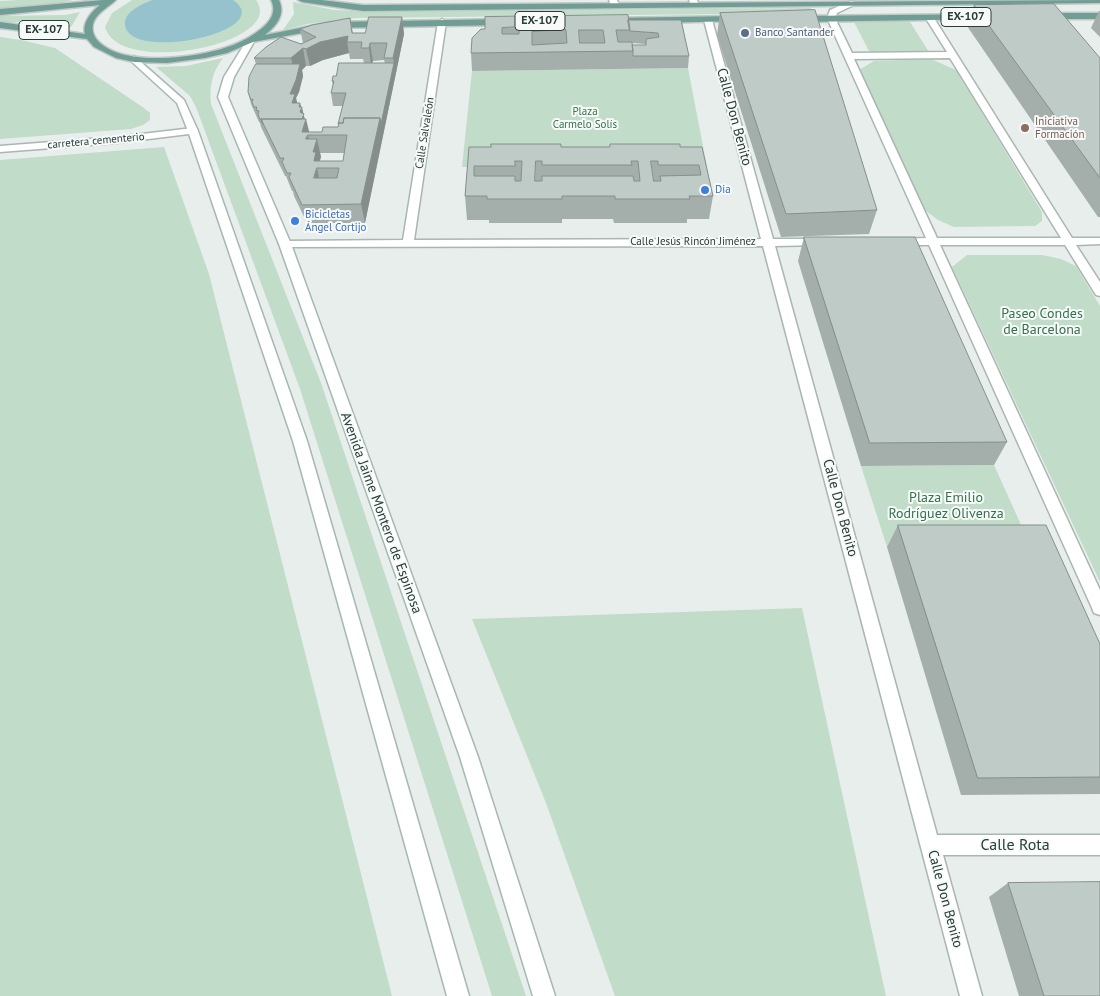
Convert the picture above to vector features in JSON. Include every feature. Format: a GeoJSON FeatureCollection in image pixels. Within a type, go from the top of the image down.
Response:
{"type":"FeatureCollection","features":[{"type":"Feature","properties":{"kind":"main road","name":"EX-107"},"geometry":{"type":"LineString","coordinates":[[251,40],[273,23],[278,10],[275,0]]}},
{"type":"Feature","properties":{"kind":"main road","name":"EX-107"},"geometry":{"type":"LineString","coordinates":[[302,0],[363,8],[440,4],[1100,1]]}},
{"type":"Feature","properties":{"kind":"main road","name":"EX-107"},"geometry":{"type":"LineString","coordinates":[[0,12],[111,1]]}},
{"type":"Feature","properties":{"kind":"main road","name":"EX-107"},"geometry":{"type":"LineString","coordinates":[[111,1],[91,17],[87,30],[88,37],[93,43],[109,53],[134,59],[166,60],[200,56],[232,48],[251,40],[330,25],[511,22]]}},
{"type":"Feature","properties":{"kind":"main road"},"geometry":{"type":"LineString","coordinates":[[1035,2],[1059,20]]}},
{"type":"Feature","properties":{"kind":"main road"},"geometry":{"type":"LineString","coordinates":[[1037,16],[1059,20],[1100,16]]}},
{"type":"Feature","properties":{"kind":"main road","name":"EX-107"},"geometry":{"type":"LineString","coordinates":[[788,19],[998,17]]}},
{"type":"Feature","properties":{"kind":"main road"},"geometry":{"type":"LineString","coordinates":[[600,21],[744,19]]}},
{"type":"Feature","properties":{"kind":"main road","name":"EX-107"},"geometry":{"type":"LineString","coordinates":[[0,25],[88,37]]}},
{"type":"Feature","properties":{"kind":"street"},"geometry":{"type":"LineString","coordinates":[[854,3],[833,12],[831,18],[1100,608]]}},
{"type":"Feature","properties":{"kind":"street"},"geometry":{"type":"LineString","coordinates":[[929,18],[1100,292]]}},
{"type":"Feature","properties":{"kind":"street","name":"Calle Don Benito"},"geometry":{"type":"LineString","coordinates":[[708,20],[971,996]]}},
{"type":"Feature","properties":{"kind":"street","name":"Calle Salvaleón"},"geometry":{"type":"LineString","coordinates":[[408,244],[442,22]]}},
{"type":"Feature","properties":{"kind":"street","name":"Avenida Jaime Montero de Espinosa"},"geometry":{"type":"LineString","coordinates":[[251,40],[229,77],[222,98],[285,244],[468,757],[544,996]]}},
{"type":"Feature","properties":{"kind":"street"},"geometry":{"type":"LineString","coordinates":[[848,56],[952,55]]}},
{"type":"Feature","properties":{"kind":"street"},"geometry":{"type":"LineString","coordinates":[[134,59],[181,102],[193,131],[300,441],[458,996]]}},
{"type":"Feature","properties":{"kind":"street","name":"carretera cementerio"},"geometry":{"type":"LineString","coordinates":[[0,149],[116,140],[193,131]]}},
{"type":"Feature","properties":{"kind":"street"},"geometry":{"type":"LineString","coordinates":[[886,242],[1100,241]]}},
{"type":"Feature","properties":{"kind":"street","name":"Calle Jesús Rincón Jiménez"},"geometry":{"type":"LineString","coordinates":[[285,244],[832,242]]}},
{"type":"Feature","properties":{"kind":"street","name":"Calle Rota"},"geometry":{"type":"LineString","coordinates":[[930,845],[1100,845]]}},
{"type":"Feature","properties":{"kind":"green space"},"geometry":{"type":"Polygon","coordinates":[[[73,0],[46,6],[0,8],[0,1],[73,0]]]}},
{"type":"Feature","properties":{"kind":"green space"},"geometry":{"type":"Polygon","coordinates":[[[132,0],[256,0],[259,16],[248,30],[226,41],[198,49],[167,52],[139,50],[117,42],[105,27],[112,13],[132,0]]]}},
{"type":"Feature","properties":{"kind":"green space"},"geometry":{"type":"Polygon","coordinates":[[[293,2],[334,10],[373,12],[810,8],[817,13],[357,18],[307,24],[283,30],[294,14],[293,2]]]}},
{"type":"Feature","properties":{"kind":"green space"},"geometry":{"type":"Polygon","coordinates":[[[80,12],[71,27],[35,22],[0,22],[0,16],[65,15],[80,12]]]}},
{"type":"Feature","properties":{"kind":"green space"},"geometry":{"type":"Polygon","coordinates":[[[854,22],[910,22],[929,52],[870,53],[854,22]]]}},
{"type":"Feature","properties":{"kind":"green space"},"geometry":{"type":"Polygon","coordinates":[[[0,37],[55,48],[144,108],[150,113],[150,120],[143,125],[131,129],[0,139],[0,37]]]}},
{"type":"Feature","properties":{"kind":"green space"},"geometry":{"type":"Polygon","coordinates":[[[223,58],[212,80],[211,104],[321,383],[526,996],[492,996],[300,389],[196,107],[190,96],[156,67],[186,66],[223,58]]]}},
{"type":"Feature","properties":{"kind":"green space"},"geometry":{"type":"Polygon","coordinates":[[[931,59],[956,70],[1042,212],[1042,221],[1035,226],[954,227],[938,220],[925,210],[859,70],[874,61],[931,59]]]}},
{"type":"Feature","properties":{"kind":"green space","name":"Plaza Carmelo Solís"},"geometry":{"type":"Polygon","coordinates":[[[688,68],[707,167],[462,167],[472,71],[688,68]]]}},
{"type":"Feature","properties":{"kind":"green space"},"geometry":{"type":"Polygon","coordinates":[[[164,147],[209,274],[392,996],[0,996],[0,160],[164,147]]]}},
{"type":"Feature","properties":{"kind":"green space","name":"Paseo Condes de Barcelona"},"geometry":{"type":"Polygon","coordinates":[[[967,255],[1042,255],[1061,259],[1076,266],[1100,306],[1100,582],[952,267],[967,255]]]}},
{"type":"Feature","properties":{"kind":"green space","name":"Plaza Emilio Rodríguez Olivenza"},"geometry":{"type":"Polygon","coordinates":[[[994,465],[1031,547],[887,547],[861,466],[994,465]]]}},
{"type":"Feature","properties":{"kind":"green space"},"geometry":{"type":"Polygon","coordinates":[[[802,608],[886,996],[615,996],[546,803],[472,619],[802,608]]]}},
{"type":"Feature","properties":{"kind":"water"},"geometry":{"type":"Polygon","coordinates":[[[153,0],[233,0],[242,12],[236,23],[219,32],[196,39],[171,42],[148,41],[131,35],[125,23],[128,15],[140,5],[153,0]]]}},
{"type":"Feature","properties":{"kind":"building"},"geometry":{"type":"Polygon","coordinates":[[[1054,4],[1100,58],[1100,178],[974,5],[1054,4]]]}},
{"type":"Feature","properties":{"kind":"building"},"geometry":{"type":"Polygon","coordinates":[[[815,10],[877,210],[786,214],[720,13],[815,10]]]}},
{"type":"Feature","properties":{"kind":"building"},"geometry":{"type":"Polygon","coordinates":[[[628,15],[630,30],[616,30],[618,42],[632,42],[633,51],[471,53],[472,38],[481,29],[485,29],[485,17],[628,15]],[[519,27],[502,28],[502,34],[519,34],[519,27]],[[566,30],[532,32],[532,45],[567,43],[566,30]],[[579,30],[580,43],[605,43],[603,30],[579,30]]]}},
{"type":"Feature","properties":{"kind":"building"},"geometry":{"type":"Polygon","coordinates":[[[369,17],[402,17],[393,58],[384,58],[387,43],[370,43],[369,48],[361,48],[362,42],[347,42],[348,36],[320,42],[306,49],[303,48],[291,58],[254,58],[281,37],[301,44],[316,37],[300,29],[312,25],[350,18],[352,33],[365,33],[369,17]]]}},
{"type":"Feature","properties":{"kind":"building"},"geometry":{"type":"Polygon","coordinates":[[[628,20],[681,20],[689,56],[633,56],[632,45],[646,45],[646,39],[659,37],[658,33],[630,31],[628,20]]]}},
{"type":"Feature","properties":{"kind":"building"},"geometry":{"type":"Polygon","coordinates":[[[339,63],[394,63],[381,124],[380,118],[344,118],[343,123],[338,124],[346,93],[331,93],[334,81],[332,81],[333,76],[336,76],[339,63]]]}},
{"type":"Feature","properties":{"kind":"building"},"geometry":{"type":"Polygon","coordinates":[[[256,64],[300,64],[290,94],[295,94],[292,103],[300,103],[299,107],[302,107],[300,112],[304,114],[302,119],[261,119],[263,124],[258,115],[259,111],[256,110],[257,107],[254,107],[253,99],[251,100],[248,92],[249,77],[256,64]]]}},
{"type":"Feature","properties":{"kind":"building"},"geometry":{"type":"Polygon","coordinates":[[[344,118],[380,118],[361,204],[302,205],[289,177],[291,173],[287,173],[282,162],[284,158],[280,158],[261,119],[306,119],[302,132],[322,132],[323,127],[338,127],[339,123],[343,123],[344,118]],[[308,135],[306,139],[317,139],[313,152],[316,152],[314,161],[343,161],[347,135],[308,135]],[[317,168],[314,178],[337,178],[339,168],[317,168]]]}},
{"type":"Feature","properties":{"kind":"building"},"geometry":{"type":"Polygon","coordinates":[[[491,144],[561,144],[561,147],[610,147],[610,144],[680,144],[680,147],[702,147],[713,196],[689,196],[690,199],[615,199],[615,196],[562,196],[562,199],[487,199],[487,196],[465,196],[469,147],[491,147],[491,144]],[[515,161],[515,166],[474,166],[474,176],[515,176],[515,181],[521,181],[522,161],[515,161]],[[536,161],[535,181],[542,181],[542,176],[633,176],[634,181],[640,181],[638,161],[631,161],[632,165],[542,165],[542,161],[536,161]],[[651,161],[654,181],[661,181],[660,176],[701,175],[699,165],[658,165],[658,161],[651,161]]]}},
{"type":"Feature","properties":{"kind":"building"},"geometry":{"type":"Polygon","coordinates":[[[804,237],[915,237],[1007,442],[870,443],[804,237]]]}},
{"type":"Feature","properties":{"kind":"building"},"geometry":{"type":"Polygon","coordinates":[[[898,525],[1046,525],[1100,644],[1100,777],[978,778],[898,525]]]}},
{"type":"Feature","properties":{"kind":"building"},"geometry":{"type":"Polygon","coordinates":[[[1100,882],[1100,996],[1044,996],[1008,883],[1100,882]]]}},
{"type":"Feature","properties":{"kind":"place","name":"Banco Santander"},"geometry":{"type":"Point","coordinates":[745,33]}},
{"type":"Feature","properties":{"kind":"place","name":"Iniciativa Formación"},"geometry":{"type":"Point","coordinates":[1025,128]}},
{"type":"Feature","properties":{"kind":"place","name":"Dia"},"geometry":{"type":"Point","coordinates":[705,190]}},
{"type":"Feature","properties":{"kind":"place","name":"Bicicletas Ángel Cortijo"},"geometry":{"type":"Point","coordinates":[295,221]}}]}
